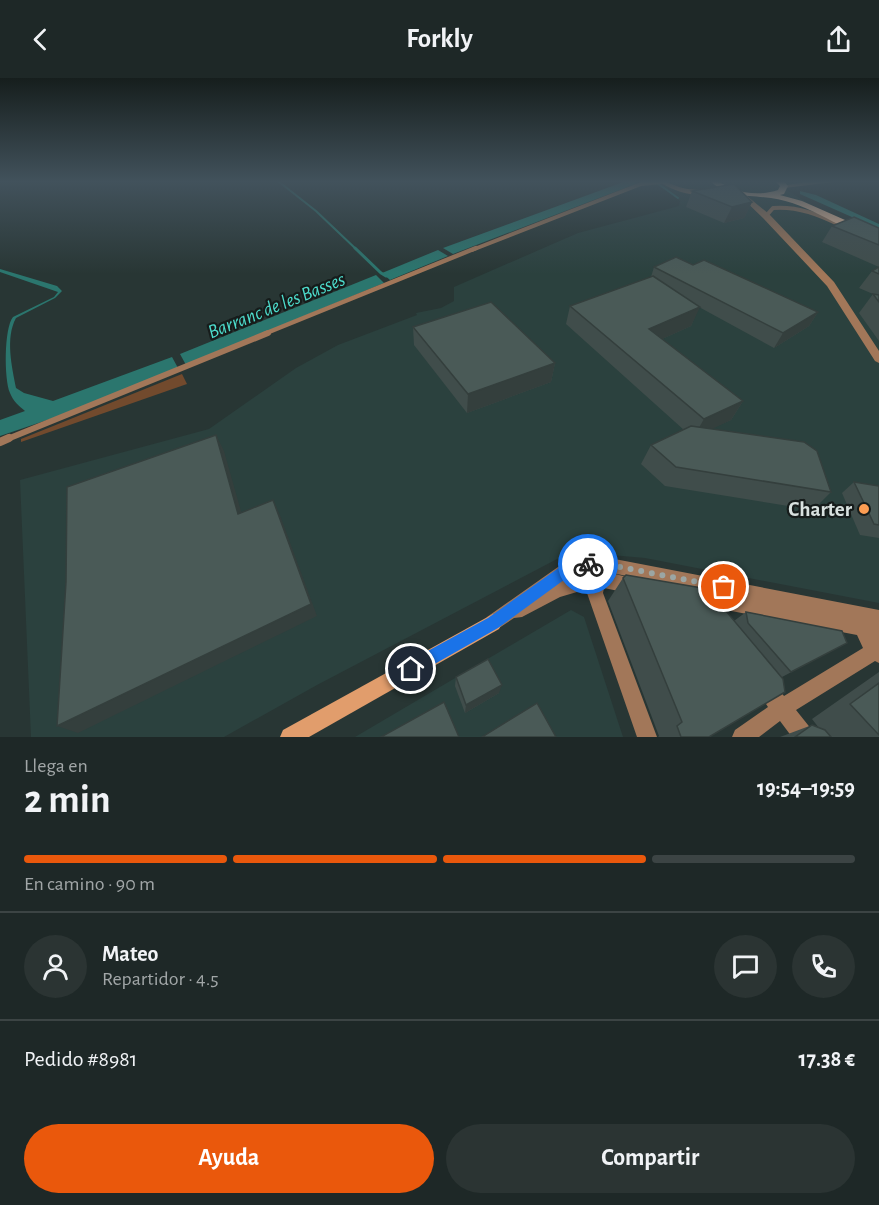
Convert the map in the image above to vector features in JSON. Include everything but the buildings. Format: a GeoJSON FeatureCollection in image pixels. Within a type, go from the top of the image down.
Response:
{"type":"FeatureCollection","features":[{"type":"Feature","properties":{"kind":"main road"},"geometry":{"type":"LineString","coordinates":[[820,212],[879,237]]}},
{"type":"Feature","properties":{"kind":"main road"},"geometry":{"type":"LineString","coordinates":[[832,212],[879,237]]}},
{"type":"Feature","properties":{"kind":"street"},"geometry":{"type":"LineString","coordinates":[[763,212],[831,284],[879,359]]}},
{"type":"Feature","properties":{"kind":"street"},"geometry":{"type":"LineString","coordinates":[[493,623],[564,572],[599,563],[879,619]]}},
{"type":"Feature","properties":{"kind":"street"},"geometry":{"type":"LineString","coordinates":[[290,737],[493,623],[570,586],[596,580],[605,573],[674,582],[693,582]]}},
{"type":"Feature","properties":{"kind":"street"},"geometry":{"type":"LineString","coordinates":[[596,580],[709,608],[870,629],[877,652],[782,708],[742,737]]}},
{"type":"Feature","properties":{"kind":"street"},"geometry":{"type":"LineString","coordinates":[[596,580],[595,593],[647,737]]}},
{"type":"Feature","properties":{"kind":"street"},"geometry":{"type":"LineString","coordinates":[[754,675],[805,737]]}},
{"type":"Feature","properties":{"kind":"lane"},"geometry":{"type":"LineString","coordinates":[[0,442],[570,212]]}},
{"type":"Feature","properties":{"kind":"lane"},"geometry":{"type":"LineString","coordinates":[[805,212],[825,218],[879,244]]}},
{"type":"Feature","properties":{"kind":"shaded area"},"geometry":{"type":"Polygon","coordinates":[[[657,212],[822,212],[879,239],[879,603],[645,558],[577,552],[559,558],[317,685],[224,737],[31,737],[20,480],[209,429],[296,368],[338,345],[417,315],[416,313],[441,308],[454,301],[454,287],[578,233],[657,212]]]}},
{"type":"Feature","properties":{"kind":"shaded area"},"geometry":{"type":"Polygon","coordinates":[[[182,374],[187,384],[21,442],[21,439],[182,374]]]}},
{"type":"Feature","properties":{"kind":"shaded area"},"geometry":{"type":"Polygon","coordinates":[[[571,610],[584,617],[623,737],[355,737],[571,610]]]}},
{"type":"Feature","properties":{"kind":"water"},"geometry":{"type":"Polygon","coordinates":[[[542,212],[563,212],[453,254],[443,248],[542,212]]]}},
{"type":"Feature","properties":{"kind":"water"},"geometry":{"type":"Polygon","coordinates":[[[840,212],[852,212],[879,224],[879,229],[840,212]]]}},
{"type":"Feature","properties":{"kind":"water"},"geometry":{"type":"Polygon","coordinates":[[[438,250],[448,256],[390,280],[382,273],[438,250]]]}},
{"type":"Feature","properties":{"kind":"water"},"geometry":{"type":"Polygon","coordinates":[[[0,269],[57,286],[62,291],[55,298],[16,318],[13,326],[10,353],[16,388],[24,393],[53,401],[172,357],[178,368],[56,417],[0,436],[0,420],[25,411],[13,398],[8,386],[6,354],[10,323],[13,317],[54,297],[58,292],[0,272],[0,269]]]}},
{"type":"Feature","properties":{"kind":"water"},"geometry":{"type":"Polygon","coordinates":[[[376,275],[384,283],[186,365],[180,354],[376,275]]]}},
{"type":"Feature","properties":{"kind":"waterway"},"geometry":{"type":"LineString","coordinates":[[317,212],[357,250]]}},
{"type":"Feature","properties":{"kind":"waterway"},"geometry":{"type":"LineString","coordinates":[[355,248],[381,273],[386,276],[391,275]]}},
{"type":"Feature","properties":{"kind":"way so far"},"geometry":{"type":"LineString","coordinates":[[588,564],[599,563],[724,587]]}},
{"type":"Feature","properties":{"kind":"place","name":"Charter"},"geometry":{"type":"Point","coordinates":[864,509]}},
{"type":"Feature","properties":{"kind":"route"},"geometry":{"type":"LineString","coordinates":[[411,669],[493,623],[525,597],[564,572],[588,564]]}},
{"type":"Feature","properties":{"kind":"water label","name":"Barranc de les Basses"},"geometry":{"type":"Point","coordinates":[276,305]}}]}
